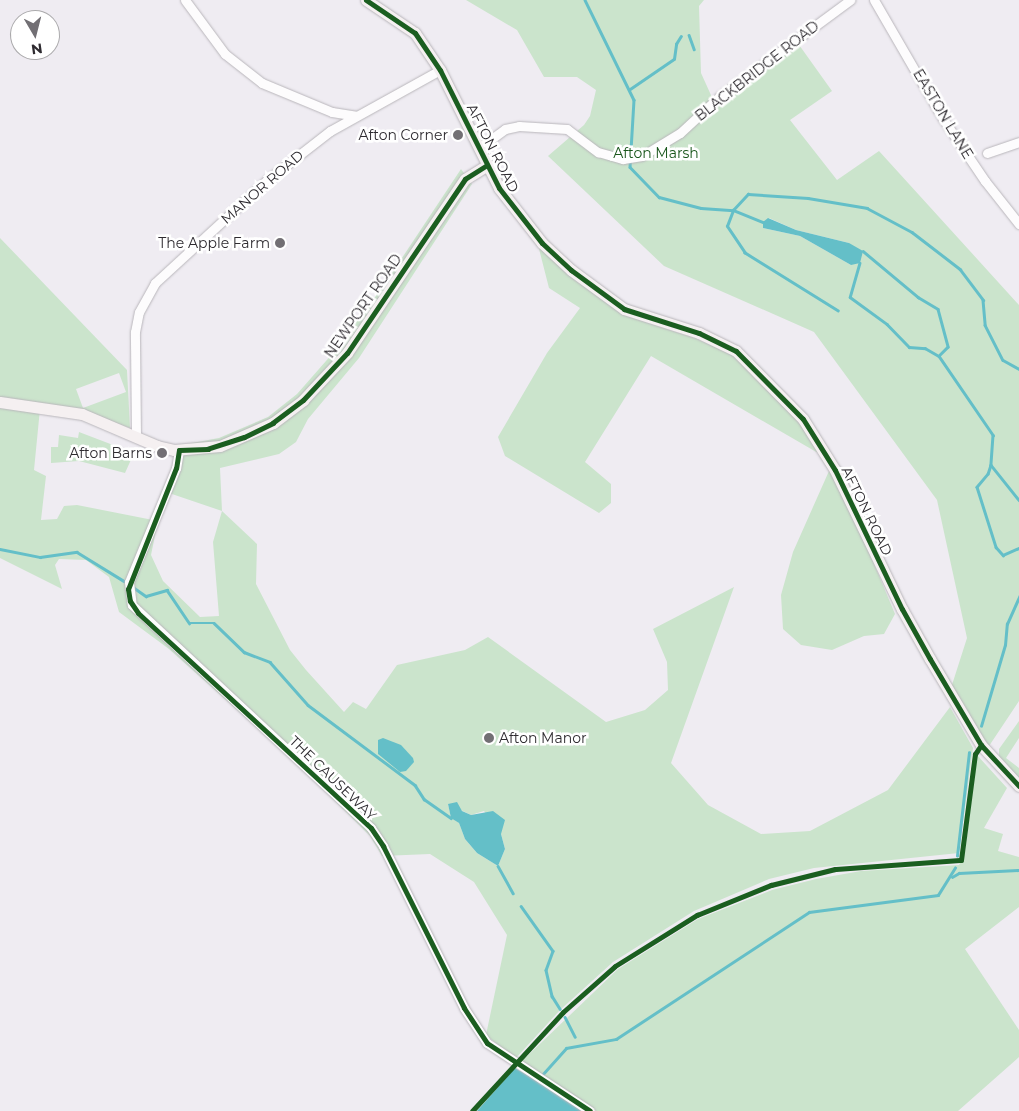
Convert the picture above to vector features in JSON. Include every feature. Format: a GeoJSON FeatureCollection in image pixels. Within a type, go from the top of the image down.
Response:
{"type":"FeatureCollection","features":[{"type":"Feature","properties":{"kind":"main road","name":"AFTON ROAD"},"geometry":{"type":"LineString","coordinates":[[366,0],[415,33],[440,70],[487,165],[517,213],[542,243],[571,270],[624,309],[699,333],[736,351],[803,419],[835,470],[902,609],[980,745],[1019,786]]}},
{"type":"Feature","properties":{"kind":"main road","name":"NEWPORT ROAD"},"geometry":{"type":"LineString","coordinates":[[0,402],[82,414],[157,446],[179,450],[208,449],[244,437],[273,423],[303,400],[347,353],[465,179],[487,165]]}},
{"type":"Feature","properties":{"kind":"street"},"geometry":{"type":"LineString","coordinates":[[185,0],[225,54],[262,83],[332,112],[356,116]]}},
{"type":"Feature","properties":{"kind":"street","name":"BLACKBRIDGE ROAD"},"geometry":{"type":"LineString","coordinates":[[479,148],[512,128],[566,129],[598,152],[623,159],[638,157],[680,133],[720,96],[850,0]]}},
{"type":"Feature","properties":{"kind":"street","name":"EASTON LANE"},"geometry":{"type":"LineString","coordinates":[[874,0],[943,119],[985,181],[1019,224]]}},
{"type":"Feature","properties":{"kind":"street","name":"MANOR ROAD"},"geometry":{"type":"LineString","coordinates":[[136,436],[135,332],[139,312],[155,283],[267,180],[330,131],[440,70]]}},
{"type":"Feature","properties":{"kind":"street"},"geometry":{"type":"LineString","coordinates":[[330,131],[332,112]]}},
{"type":"Feature","properties":{"kind":"street"},"geometry":{"type":"LineString","coordinates":[[987,153],[1019,142]]}},
{"type":"Feature","properties":{"kind":"street","name":"THE CAUSEWAY"},"geometry":{"type":"LineString","coordinates":[[179,450],[176,468],[129,582],[130,601],[166,640],[371,828],[383,846],[473,1024],[487,1043],[519,1067],[590,1111]]}},
{"type":"Feature","properties":{"kind":"green space","name":"Afton Marsh"},"geometry":{"type":"Polygon","coordinates":[[[466,0],[704,0],[699,6],[701,73],[715,104],[797,42],[832,91],[790,120],[837,180],[879,151],[1019,305],[1019,701],[989,746],[951,688],[967,638],[937,500],[814,332],[664,266],[548,156],[584,125],[590,116],[596,90],[577,77],[544,77],[517,30],[466,0]],[[769,218],[763,228],[800,236],[851,265],[849,243],[796,230],[769,218]]]}},
{"type":"Feature","properties":{"kind":"green space"},"geometry":{"type":"Polygon","coordinates":[[[461,169],[472,184],[359,358],[308,419],[296,442],[279,454],[220,468],[222,511],[169,493],[187,444],[219,438],[268,417],[297,394],[333,353],[386,282],[461,169]]]}},
{"type":"Feature","properties":{"kind":"green space"},"geometry":{"type":"Polygon","coordinates":[[[0,238],[127,370],[130,428],[81,411],[0,398],[0,238]],[[119,373],[76,389],[83,408],[126,392],[119,373]]]}},
{"type":"Feature","properties":{"kind":"green space"},"geometry":{"type":"Polygon","coordinates":[[[538,245],[621,314],[697,339],[735,356],[799,420],[818,453],[651,356],[585,462],[611,484],[611,503],[599,513],[505,456],[498,437],[547,353],[580,308],[549,288],[538,245]]]}},
{"type":"Feature","properties":{"kind":"green space"},"geometry":{"type":"Polygon","coordinates":[[[0,405],[40,409],[34,470],[46,476],[41,520],[57,519],[64,506],[77,505],[158,521],[151,555],[163,581],[200,617],[219,616],[213,542],[222,511],[257,544],[256,584],[290,650],[344,712],[353,702],[366,709],[397,665],[465,650],[488,637],[606,722],[645,710],[668,690],[667,662],[653,629],[734,587],[671,763],[708,805],[761,834],[810,831],[888,790],[950,707],[973,748],[959,853],[814,868],[769,879],[694,911],[613,962],[560,1010],[515,1059],[486,1035],[507,935],[474,882],[430,854],[382,856],[370,836],[306,772],[169,649],[119,612],[109,577],[86,560],[59,559],[55,565],[62,589],[0,558],[0,405]],[[448,804],[451,817],[459,823],[465,839],[477,853],[498,866],[505,849],[501,834],[484,811],[471,815],[448,804]]]}},
{"type":"Feature","properties":{"kind":"green space"},"geometry":{"type":"Polygon","coordinates":[[[79,432],[134,453],[125,473],[79,461],[51,463],[51,447],[58,447],[59,435],[78,438],[79,432]]]}},
{"type":"Feature","properties":{"kind":"green space"},"geometry":{"type":"Polygon","coordinates":[[[829,471],[862,535],[895,614],[884,634],[864,636],[832,650],[801,645],[783,629],[781,595],[793,552],[829,471]]]}},
{"type":"Feature","properties":{"kind":"green space"},"geometry":{"type":"Polygon","coordinates":[[[1019,721],[1019,738],[1006,758],[1019,768],[1019,779],[999,756],[999,749],[1019,721]]]}},
{"type":"Feature","properties":{"kind":"green space"},"geometry":{"type":"Polygon","coordinates":[[[977,755],[1007,788],[984,828],[1003,834],[998,851],[1019,857],[1019,907],[965,949],[1019,1030],[1019,1057],[958,1111],[596,1111],[519,1064],[618,969],[698,919],[772,890],[816,879],[861,871],[959,865],[965,853],[977,755]]]}},
{"type":"Feature","properties":{"kind":"water"},"geometry":{"type":"Polygon","coordinates":[[[768,218],[796,230],[849,243],[863,251],[860,263],[851,265],[800,236],[763,228],[763,222],[768,218]]]}},
{"type":"Feature","properties":{"kind":"water"},"geometry":{"type":"Polygon","coordinates":[[[383,738],[401,745],[413,758],[414,762],[406,771],[400,772],[378,754],[378,740],[383,738]]]}},
{"type":"Feature","properties":{"kind":"water"},"geometry":{"type":"Polygon","coordinates":[[[457,802],[462,811],[471,815],[493,811],[505,820],[501,834],[505,849],[498,866],[477,853],[465,839],[459,823],[451,818],[448,804],[457,802]]]}},
{"type":"Feature","properties":{"kind":"water"},"geometry":{"type":"Polygon","coordinates":[[[515,1068],[553,1090],[585,1111],[477,1111],[515,1068]]]}},
{"type":"Feature","properties":{"kind":"waterway"},"geometry":{"type":"LineString","coordinates":[[585,0],[634,100],[630,167],[659,197],[701,208],[733,210],[763,222]]}},
{"type":"Feature","properties":{"kind":"waterway"},"geometry":{"type":"LineString","coordinates":[[689,35],[694,49]]}},
{"type":"Feature","properties":{"kind":"waterway"},"geometry":{"type":"LineString","coordinates":[[630,89],[674,59],[676,44],[681,36]]}},
{"type":"Feature","properties":{"kind":"waterway"},"geometry":{"type":"LineString","coordinates":[[838,311],[745,253],[727,226],[733,210],[748,194],[808,198],[867,208],[912,232],[960,269],[983,300],[985,325],[1003,360],[1019,369]]}},
{"type":"Feature","properties":{"kind":"waterway"},"geometry":{"type":"LineString","coordinates":[[863,251],[918,297],[938,309],[948,347],[940,355]]}},
{"type":"Feature","properties":{"kind":"waterway"},"geometry":{"type":"LineString","coordinates":[[860,263],[850,297],[887,324],[909,347],[925,348],[939,356],[993,435],[991,465],[988,474],[977,487],[996,547],[1003,555],[1019,548]]}},
{"type":"Feature","properties":{"kind":"waterway"},"geometry":{"type":"LineString","coordinates":[[991,465],[1019,500]]}},
{"type":"Feature","properties":{"kind":"waterway"},"geometry":{"type":"LineString","coordinates":[[0,549],[40,557],[77,552],[124,581]]}},
{"type":"Feature","properties":{"kind":"waterway"},"geometry":{"type":"LineString","coordinates":[[133,587],[146,596],[167,590],[189,623],[214,623],[244,652],[270,662],[308,705],[415,785],[424,799],[451,818]]}},
{"type":"Feature","properties":{"kind":"waterway"},"geometry":{"type":"LineString","coordinates":[[981,726],[1005,645],[1007,624],[1019,597]]}},
{"type":"Feature","properties":{"kind":"waterway"},"geometry":{"type":"LineString","coordinates":[[957,856],[969,753]]}},
{"type":"Feature","properties":{"kind":"waterway"},"geometry":{"type":"LineString","coordinates":[[498,866],[513,893]]}},
{"type":"Feature","properties":{"kind":"waterway"},"geometry":{"type":"LineString","coordinates":[[542,1075],[566,1048],[616,1039],[809,912],[938,895],[955,868]]}},
{"type":"Feature","properties":{"kind":"waterway"},"geometry":{"type":"LineString","coordinates":[[952,877],[959,873],[1019,870]]}},
{"type":"Feature","properties":{"kind":"waterway"},"geometry":{"type":"LineString","coordinates":[[521,906],[553,951],[546,970],[552,996],[560,1009]]}},
{"type":"Feature","properties":{"kind":"waterway"},"geometry":{"type":"LineString","coordinates":[[565,1017],[575,1037]]}},
{"type":"Feature","properties":{"kind":"cycle path"},"geometry":{"type":"LineString","coordinates":[[366,0],[415,33],[440,70],[499,188],[542,243],[571,270],[624,309],[699,333],[736,351],[803,419],[835,470],[902,609],[930,659],[981,745],[1019,786]]}},
{"type":"Feature","properties":{"kind":"cycle path"},"geometry":{"type":"LineString","coordinates":[[487,165],[465,179],[347,353],[303,400],[273,423],[244,437],[208,449],[179,450],[176,468],[128,589],[130,601],[138,613],[371,828],[383,846],[464,1008],[487,1043],[590,1111]]}},
{"type":"Feature","properties":{"kind":"cycle path"},"geometry":{"type":"LineString","coordinates":[[472,1111],[563,1012],[615,966],[697,915],[771,885],[835,869],[961,860],[975,754],[981,745]]}},
{"type":"Feature","properties":{"kind":"place","name":"Afton Corner"},"geometry":{"type":"Point","coordinates":[458,135]}},
{"type":"Feature","properties":{"kind":"place","name":"The Apple Farm"},"geometry":{"type":"Point","coordinates":[280,243]}},
{"type":"Feature","properties":{"kind":"place","name":"Afton Barns"},"geometry":{"type":"Point","coordinates":[162,453]}},
{"type":"Feature","properties":{"kind":"place","name":"Afton Manor"},"geometry":{"type":"Point","coordinates":[489,738]}}]}
